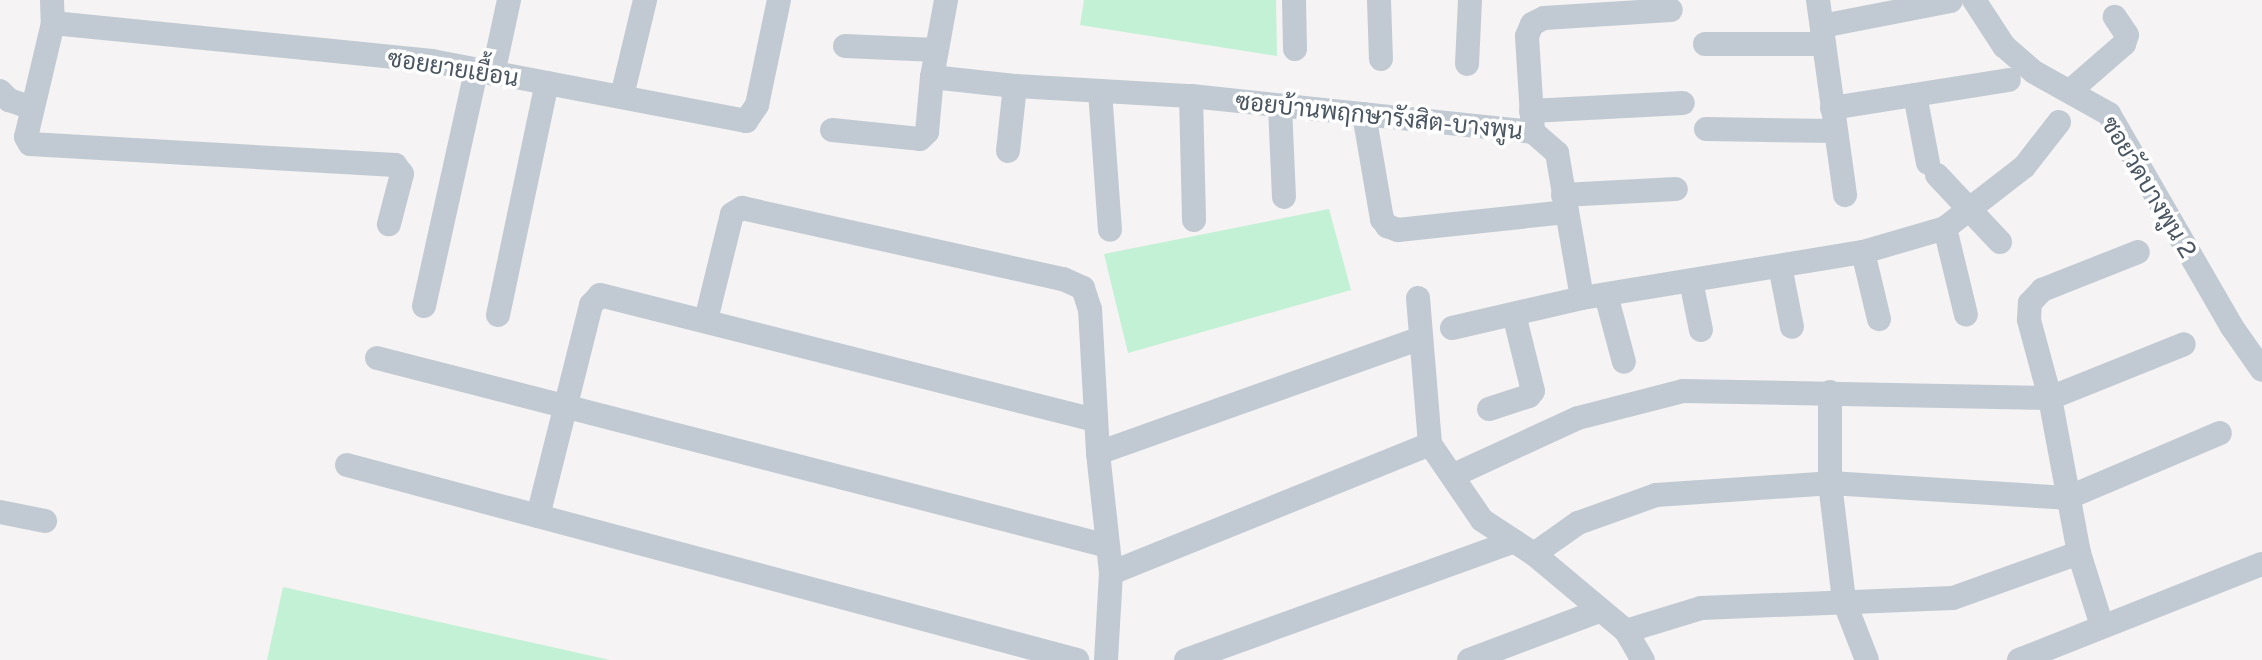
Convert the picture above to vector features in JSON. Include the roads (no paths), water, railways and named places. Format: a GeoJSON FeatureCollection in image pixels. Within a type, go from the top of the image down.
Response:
{"type":"FeatureCollection","features":[{"type":"Feature","properties":{"kind":"street"},"geometry":{"type":"LineString","coordinates":[[424,306],[484,73],[509,0]]}},
{"type":"Feature","properties":{"kind":"street"},"geometry":{"type":"LineString","coordinates":[[622,96],[645,0]]}},
{"type":"Feature","properties":{"kind":"street","name":"ซอยยายเยื้อน"},"geometry":{"type":"LineString","coordinates":[[53,11],[432,61],[746,121],[757,105],[779,0]]}},
{"type":"Feature","properties":{"kind":"street"},"geometry":{"type":"LineString","coordinates":[[832,130],[920,139],[927,132],[932,77],[946,0]]}},
{"type":"Feature","properties":{"kind":"street"},"geometry":{"type":"LineString","coordinates":[[1294,0],[1295,49]]}},
{"type":"Feature","properties":{"kind":"street"},"geometry":{"type":"LineString","coordinates":[[1379,0],[1381,59]]}},
{"type":"Feature","properties":{"kind":"street"},"geometry":{"type":"LineString","coordinates":[[1467,64],[1470,0]]}},
{"type":"Feature","properties":{"kind":"street"},"geometry":{"type":"LineString","coordinates":[[1818,0],[1845,195]]}},
{"type":"Feature","properties":{"kind":"street"},"geometry":{"type":"LineString","coordinates":[[1705,44],[1823,35],[1962,1]]}},
{"type":"Feature","properties":{"kind":"street","name":"ซอยวัดบางพูน 2"},"geometry":{"type":"LineString","coordinates":[[1962,1],[2004,46],[2045,80],[2109,114],[2232,327],[2262,370]]}},
{"type":"Feature","properties":{"kind":"street"},"geometry":{"type":"LineString","coordinates":[[1671,10],[1544,18],[1532,24],[1527,36],[1532,122],[1683,103]]}},
{"type":"Feature","properties":{"kind":"street"},"geometry":{"type":"LineString","coordinates":[[53,11],[26,137],[30,144],[395,165],[402,174],[389,224]]}},
{"type":"Feature","properties":{"kind":"street"},"geometry":{"type":"LineString","coordinates":[[2070,91],[2124,44],[2127,35],[2115,17]]}},
{"type":"Feature","properties":{"kind":"street"},"geometry":{"type":"LineString","coordinates":[[845,46],[936,50]]}},
{"type":"Feature","properties":{"kind":"street","name":"ซอยบ้านพฤกษารังสิต-บางพูน"},"geometry":{"type":"LineString","coordinates":[[932,77],[1015,86],[1191,96],[1364,114],[1532,122],[1557,153],[1565,204],[1594,296],[1624,362]]}},
{"type":"Feature","properties":{"kind":"street"},"geometry":{"type":"LineString","coordinates":[[1706,129],[1834,120],[1915,95],[2009,80]]}},
{"type":"Feature","properties":{"kind":"street"},"geometry":{"type":"LineString","coordinates":[[498,315],[547,83]]}},
{"type":"Feature","properties":{"kind":"street"},"geometry":{"type":"LineString","coordinates":[[1008,151],[1015,86]]}},
{"type":"Feature","properties":{"kind":"street"},"geometry":{"type":"LineString","coordinates":[[0,91],[9,100],[32,108]]}},
{"type":"Feature","properties":{"kind":"street"},"geometry":{"type":"LineString","coordinates":[[1100,91],[1110,230]]}},
{"type":"Feature","properties":{"kind":"street"},"geometry":{"type":"LineString","coordinates":[[1915,95],[1932,169],[2000,242]]}},
{"type":"Feature","properties":{"kind":"street"},"geometry":{"type":"LineString","coordinates":[[1191,96],[1194,220]]}},
{"type":"Feature","properties":{"kind":"street"},"geometry":{"type":"LineString","coordinates":[[1280,106],[1284,197]]}},
{"type":"Feature","properties":{"kind":"street"},"geometry":{"type":"LineString","coordinates":[[1364,114],[1382,219],[1387,226],[1398,230],[1676,189]]}},
{"type":"Feature","properties":{"kind":"street"},"geometry":{"type":"LineString","coordinates":[[1452,328],[1594,296],[1863,252],[1945,228],[2024,167],[2059,122]]}},
{"type":"Feature","properties":{"kind":"street"},"geometry":{"type":"LineString","coordinates":[[706,320],[732,214],[742,208],[1063,279],[1083,288],[1090,309],[1095,420],[1111,573],[1106,660]]}},
{"type":"Feature","properties":{"kind":"street"},"geometry":{"type":"LineString","coordinates":[[1945,228],[1966,315]]}},
{"type":"Feature","properties":{"kind":"street"},"geometry":{"type":"LineString","coordinates":[[1863,252],[1879,319]]}},
{"type":"Feature","properties":{"kind":"street"},"geometry":{"type":"LineString","coordinates":[[2102,626],[2079,553],[2050,398],[2029,320],[2030,303],[2042,290],[2138,252]]}},
{"type":"Feature","properties":{"kind":"street"},"geometry":{"type":"LineString","coordinates":[[1780,266],[1792,327]]}},
{"type":"Feature","properties":{"kind":"street"},"geometry":{"type":"LineString","coordinates":[[1691,281],[1701,330]]}},
{"type":"Feature","properties":{"kind":"street"},"geometry":{"type":"LineString","coordinates":[[538,516],[591,305],[600,295],[1095,420]]}},
{"type":"Feature","properties":{"kind":"street"},"geometry":{"type":"LineString","coordinates":[[1418,298],[1430,444],[1482,520],[1524,548],[1626,631],[1643,660]]}},
{"type":"Feature","properties":{"kind":"street"},"geometry":{"type":"LineString","coordinates":[[1489,409],[1529,396],[1533,391],[1514,314]]}},
{"type":"Feature","properties":{"kind":"street"},"geometry":{"type":"LineString","coordinates":[[1098,453],[1421,338]]}},
{"type":"Feature","properties":{"kind":"street"},"geometry":{"type":"LineString","coordinates":[[1454,475],[1578,418],[1683,391],[2050,398],[2184,344]]}},
{"type":"Feature","properties":{"kind":"street"},"geometry":{"type":"LineString","coordinates":[[377,358],[1108,546]]}},
{"type":"Feature","properties":{"kind":"street"},"geometry":{"type":"LineString","coordinates":[[1830,392],[1830,483],[1844,601],[1867,660]]}},
{"type":"Feature","properties":{"kind":"street"},"geometry":{"type":"LineString","coordinates":[[1186,660],[1524,548],[1578,523],[1656,495],[1830,483],[2067,498],[2220,433]]}},
{"type":"Feature","properties":{"kind":"street"},"geometry":{"type":"LineString","coordinates":[[1111,573],[1430,444]]}},
{"type":"Feature","properties":{"kind":"street"},"geometry":{"type":"LineString","coordinates":[[347,465],[1077,660]]}},
{"type":"Feature","properties":{"kind":"street"},"geometry":{"type":"LineString","coordinates":[[0,512],[45,521]]}},
{"type":"Feature","properties":{"kind":"street"},"geometry":{"type":"LineString","coordinates":[[1626,631],[1701,608],[1953,598],[2079,553]]}},
{"type":"Feature","properties":{"kind":"street"},"geometry":{"type":"LineString","coordinates":[[2019,660],[2262,564]]}},
{"type":"Feature","properties":{"kind":"street"},"geometry":{"type":"LineString","coordinates":[[1469,660],[1601,610]]}}]}
